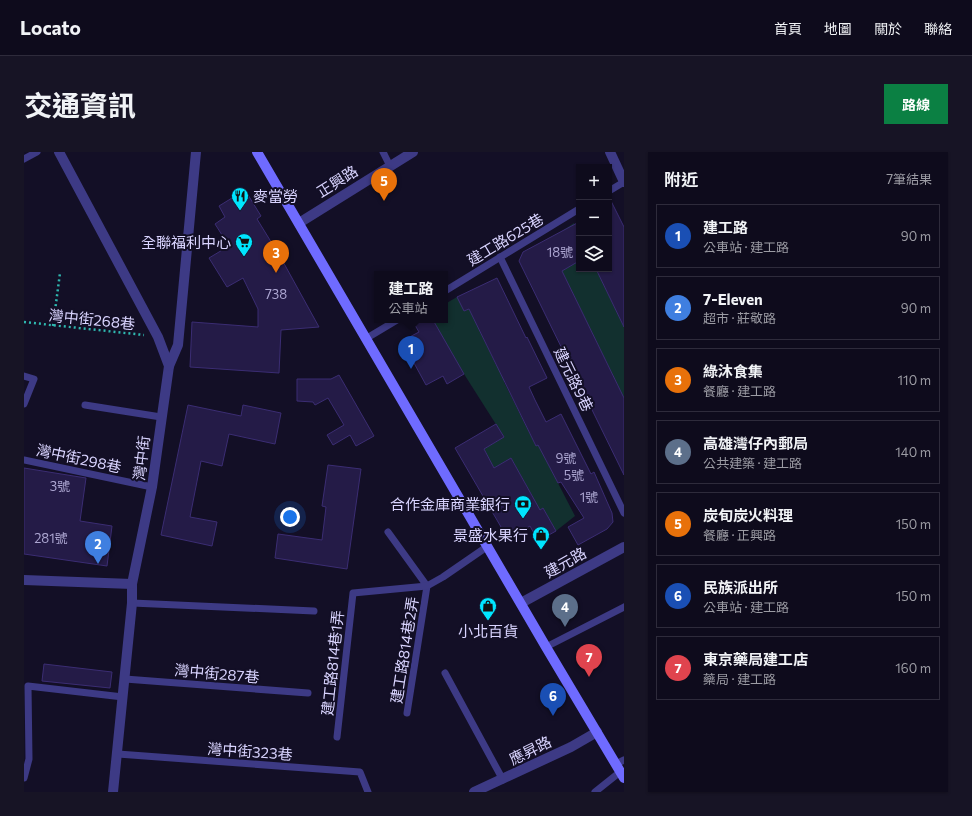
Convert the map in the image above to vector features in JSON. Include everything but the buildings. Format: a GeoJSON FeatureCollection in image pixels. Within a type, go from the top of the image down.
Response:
{"type":"FeatureCollection","features":[{"type":"Feature","properties":{"kind":"street","name":"灣中街"},"geometry":{"type":"LineString","coordinates":[[59,152],[158,337],[169,366],[152,487],[132,584],[132,603],[114,792]]}},
{"type":"Feature","properties":{"kind":"street"},"geometry":{"type":"LineString","coordinates":[[169,366],[178,345],[196,152]]}},
{"type":"Feature","properties":{"kind":"street"},"geometry":{"type":"LineString","coordinates":[[257,152],[367,338],[546,648],[621,769]]}},
{"type":"Feature","properties":{"kind":"street","name":"正興路"},"geometry":{"type":"LineString","coordinates":[[299,223],[412,152]]}},
{"type":"Feature","properties":{"kind":"street"},"geometry":{"type":"LineString","coordinates":[[610,152],[624,182]]}},
{"type":"Feature","properties":{"kind":"street","name":"建元路"},"geometry":{"type":"LineString","coordinates":[[520,603],[624,546]]}},
{"type":"Feature","properties":{"kind":"street"},"geometry":{"type":"LineString","coordinates":[[24,580],[132,584]]}},
{"type":"Feature","properties":{"kind":"street","name":"應昇路"},"geometry":{"type":"LineString","coordinates":[[474,792],[571,747],[597,732]]}},
{"type":"Feature","properties":{"kind":"lane"},"geometry":{"type":"LineString","coordinates":[[24,159],[37,152]]}},
{"type":"Feature","properties":{"kind":"lane"},"geometry":{"type":"LineString","coordinates":[[383,152],[390,166]]}},
{"type":"Feature","properties":{"kind":"lane"},"geometry":{"type":"LineString","coordinates":[[612,189],[624,182]]}},
{"type":"Feature","properties":{"kind":"lane","name":"建工路625巷"},"geometry":{"type":"LineString","coordinates":[[448,288],[576,212]]}},
{"type":"Feature","properties":{"kind":"lane","name":"建元路9巷"},"geometry":{"type":"LineString","coordinates":[[500,257],[624,513]]}},
{"type":"Feature","properties":{"kind":"lane"},"geometry":{"type":"LineString","coordinates":[[367,338],[392,323]]}},
{"type":"Feature","properties":{"kind":"lane"},"geometry":{"type":"LineString","coordinates":[[24,376],[34,379],[24,404]]}},
{"type":"Feature","properties":{"kind":"lane"},"geometry":{"type":"LineString","coordinates":[[85,405],[161,417]]}},
{"type":"Feature","properties":{"kind":"lane","name":"灣中街298巷"},"geometry":{"type":"LineString","coordinates":[[24,460],[152,487]]}},
{"type":"Feature","properties":{"kind":"lane","name":"建工路814巷2弄"},"geometry":{"type":"LineString","coordinates":[[388,532],[427,586],[407,713]]}},
{"type":"Feature","properties":{"kind":"lane"},"geometry":{"type":"LineString","coordinates":[[427,586],[444,577],[488,546]]}},
{"type":"Feature","properties":{"kind":"lane","name":"建工路814巷1弄"},"geometry":{"type":"LineString","coordinates":[[336,737],[353,592],[427,586]]}},
{"type":"Feature","properties":{"kind":"lane"},"geometry":{"type":"LineString","coordinates":[[132,603],[314,611]]}},
{"type":"Feature","properties":{"kind":"lane"},"geometry":{"type":"LineString","coordinates":[[546,648],[624,607]]}},
{"type":"Feature","properties":{"kind":"lane"},"geometry":{"type":"LineString","coordinates":[[445,673],[502,780]]}},
{"type":"Feature","properties":{"kind":"lane","name":"灣中街287巷"},"geometry":{"type":"LineString","coordinates":[[125,679],[308,693]]}},
{"type":"Feature","properties":{"kind":"lane"},"geometry":{"type":"LineString","coordinates":[[24,778],[29,758],[27,713],[28,686],[123,697]]}},
{"type":"Feature","properties":{"kind":"lane","name":"灣中街323巷"},"geometry":{"type":"LineString","coordinates":[[118,754],[360,772],[368,792]]}},
{"type":"Feature","properties":{"kind":"lane"},"geometry":{"type":"LineString","coordinates":[[595,792],[621,769]]}},
{"type":"Feature","properties":{"kind":"path"},"geometry":{"type":"LineString","coordinates":[[53,326],[60,273]]}},
{"type":"Feature","properties":{"kind":"path","name":"灣中街268巷"},"geometry":{"type":"LineString","coordinates":[[24,322],[158,337]]}},
{"type":"Feature","properties":{"kind":"green space"},"geometry":{"type":"Polygon","coordinates":[[[574,223],[576,227],[576,272],[597,272],[624,327],[624,398],[562,271],[574,264],[559,233],[574,223]]]}},
{"type":"Feature","properties":{"kind":"green space"},"geometry":{"type":"Polygon","coordinates":[[[457,297],[465,311],[486,301],[476,323],[496,365],[523,373],[504,382],[536,446],[552,438],[546,460],[575,516],[556,531],[543,508],[528,517],[521,504],[533,497],[511,458],[494,468],[484,449],[504,437],[452,353],[443,357],[434,323],[448,323],[448,302],[457,297]]]}},
{"type":"Feature","properties":{"kind":"place","name":"炭旬炭火料理"},"geometry":{"type":"Point","coordinates":[384,201]}},
{"type":"Feature","properties":{"kind":"place","name":"麥當勞"},"geometry":{"type":"Point","coordinates":[240,211]}},
{"type":"Feature","properties":{"kind":"place","name":"全聯福利中心"},"geometry":{"type":"Point","coordinates":[244,257]}},
{"type":"Feature","properties":{"kind":"place","name":"綠沐食集"},"geometry":{"type":"Point","coordinates":[276,273]}},
{"type":"Feature","properties":{"kind":"place","name":"建工路"},"geometry":{"type":"Point","coordinates":[411,369]}},
{"type":"Feature","properties":{"kind":"place","name":"合作金庫商業銀行"},"geometry":{"type":"Point","coordinates":[523,519]}},
{"type":"Feature","properties":{"kind":"place","name":"景盛水果行"},"geometry":{"type":"Point","coordinates":[541,550]}},
{"type":"Feature","properties":{"kind":"place","name":"7-Eleven"},"geometry":{"type":"Point","coordinates":[98,564]}},
{"type":"Feature","properties":{"kind":"place","name":"小北百貨"},"geometry":{"type":"Point","coordinates":[488,621]}},
{"type":"Feature","properties":{"kind":"place","name":"高雄灣仔內郵局"},"geometry":{"type":"Point","coordinates":[565,627]}},
{"type":"Feature","properties":{"kind":"place","name":"東京藥局建工店"},"geometry":{"type":"Point","coordinates":[589,677]}},
{"type":"Feature","properties":{"kind":"place","name":"民族派出所"},"geometry":{"type":"Point","coordinates":[553,716]}}]}
